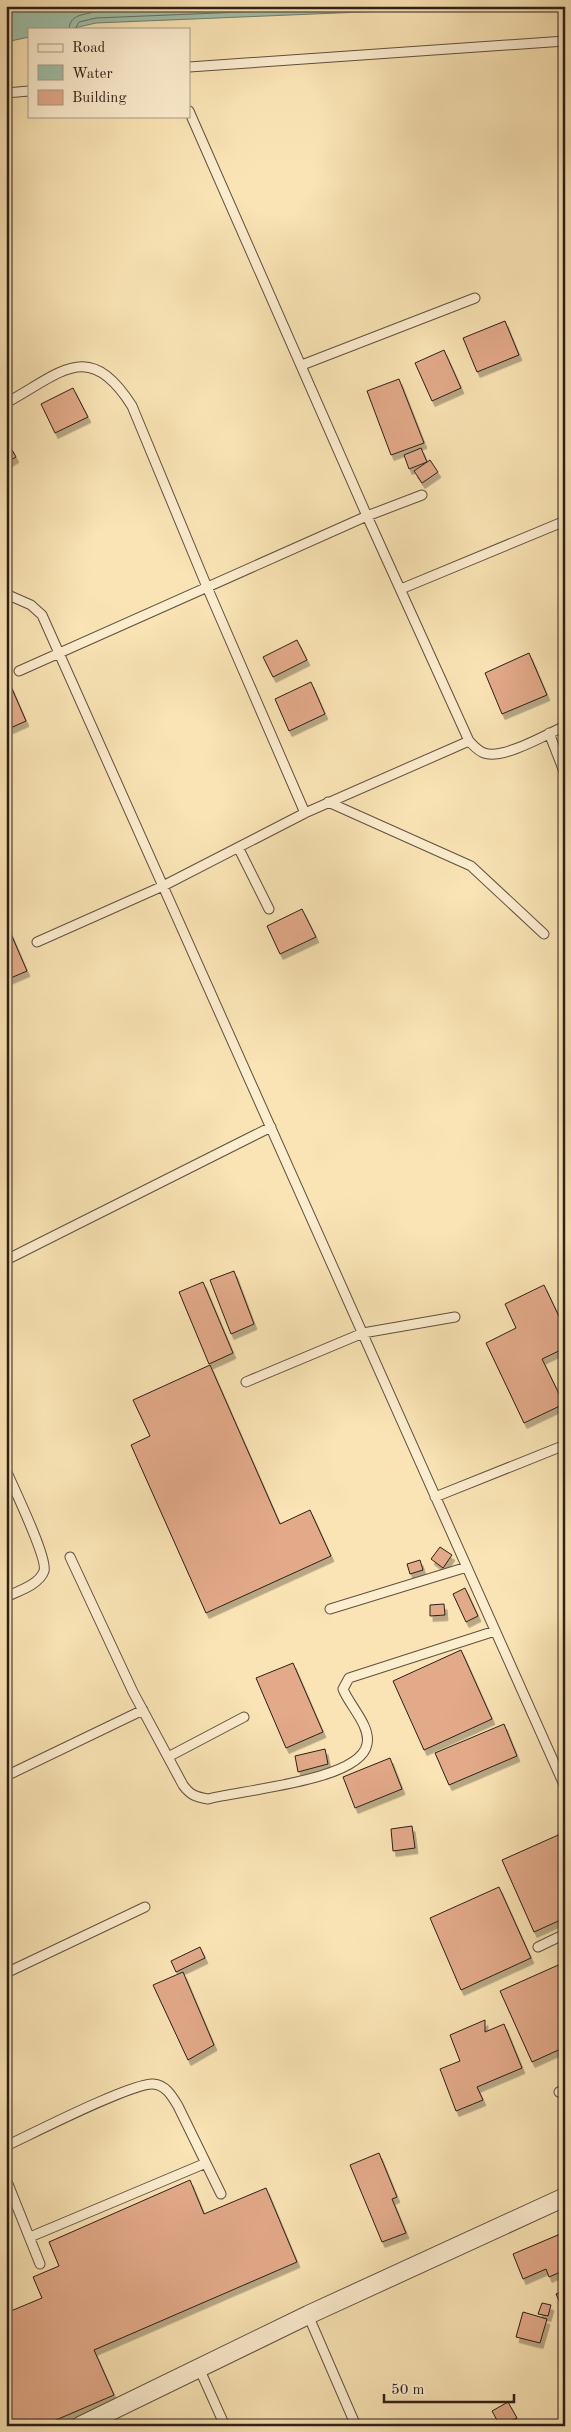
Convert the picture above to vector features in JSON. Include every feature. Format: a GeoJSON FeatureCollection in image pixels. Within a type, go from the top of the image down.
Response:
{"type":"FeatureCollection","features":[{"type":"Feature","properties":{"kind":"street"},"geometry":{"type":"LineString","coordinates":[[80,2426],[308,2315],[565,2197]]}},
{"type":"Feature","properties":{"kind":"lane"},"geometry":{"type":"LineString","coordinates":[[190,67],[565,41]]}},
{"type":"Feature","properties":{"kind":"lane"},"geometry":{"type":"LineString","coordinates":[[6,93],[28,91]]}},
{"type":"Feature","properties":{"kind":"lane"},"geometry":{"type":"LineString","coordinates":[[190,113],[367,516],[469,741],[477,749],[492,755],[504,752],[565,726]]}},
{"type":"Feature","properties":{"kind":"lane"},"geometry":{"type":"LineString","coordinates":[[302,366],[475,298]]}},
{"type":"Feature","properties":{"kind":"lane"},"geometry":{"type":"LineString","coordinates":[[6,403],[65,370],[78,366],[94,368],[110,376],[120,386],[132,406],[207,587],[306,812]]}},
{"type":"Feature","properties":{"kind":"lane"},"geometry":{"type":"LineString","coordinates":[[19,671],[367,516],[422,495]]}},
{"type":"Feature","properties":{"kind":"lane"},"geometry":{"type":"LineString","coordinates":[[401,589],[565,521]]}},
{"type":"Feature","properties":{"kind":"lane"},"geometry":{"type":"LineString","coordinates":[[6,594],[31,605],[42,615],[565,1787]]}},
{"type":"Feature","properties":{"kind":"lane"},"geometry":{"type":"LineString","coordinates":[[549,733],[565,774]]}},
{"type":"Feature","properties":{"kind":"lane"},"geometry":{"type":"LineString","coordinates":[[37,942],[163,886],[239,849],[306,812],[469,741]]}},
{"type":"Feature","properties":{"kind":"lane"},"geometry":{"type":"LineString","coordinates":[[328,802],[470,866],[544,934]]}},
{"type":"Feature","properties":{"kind":"lane"},"geometry":{"type":"LineString","coordinates":[[239,849],[269,909]]}},
{"type":"Feature","properties":{"kind":"lane"},"geometry":{"type":"LineString","coordinates":[[6,1260],[271,1127]]}},
{"type":"Feature","properties":{"kind":"lane"},"geometry":{"type":"LineString","coordinates":[[246,1382],[362,1333],[455,1317]]}},
{"type":"Feature","properties":{"kind":"lane"},"geometry":{"type":"LineString","coordinates":[[435,1497],[565,1445]]}},
{"type":"Feature","properties":{"kind":"lane"},"geometry":{"type":"LineString","coordinates":[[6,1470],[44,1566],[40,1578],[34,1583],[6,1597]]}},
{"type":"Feature","properties":{"kind":"lane"},"geometry":{"type":"LineString","coordinates":[[70,1557],[143,1710],[188,1793],[197,1798],[208,1799],[316,1778],[346,1768],[356,1761],[367,1745],[367,1731],[343,1688],[349,1678],[495,1631]]}},
{"type":"Feature","properties":{"kind":"lane"},"geometry":{"type":"LineString","coordinates":[[330,1609],[467,1567]]}},
{"type":"Feature","properties":{"kind":"lane"},"geometry":{"type":"LineString","coordinates":[[6,1776],[143,1710]]}},
{"type":"Feature","properties":{"kind":"lane"},"geometry":{"type":"LineString","coordinates":[[168,1757],[244,1716]]}},
{"type":"Feature","properties":{"kind":"lane"},"geometry":{"type":"LineString","coordinates":[[6,1973],[145,1907]]}},
{"type":"Feature","properties":{"kind":"lane"},"geometry":{"type":"LineString","coordinates":[[538,1947],[565,1934]]}},
{"type":"Feature","properties":{"kind":"lane"},"geometry":{"type":"LineString","coordinates":[[6,2146],[122,2093],[152,2084],[162,2086],[172,2095],[221,2194]]}},
{"type":"Feature","properties":{"kind":"lane"},"geometry":{"type":"LineString","coordinates":[[30,2238],[206,2163]]}},
{"type":"Feature","properties":{"kind":"lane"},"geometry":{"type":"LineString","coordinates":[[6,2179],[40,2264]]}},
{"type":"Feature","properties":{"kind":"lane"},"geometry":{"type":"LineString","coordinates":[[308,2315],[356,2426]]}},
{"type":"Feature","properties":{"kind":"lane"},"geometry":{"type":"LineString","coordinates":[[199,2368],[225,2426]]}},
{"type":"Feature","properties":{"kind":"water"},"geometry":{"type":"Polygon","coordinates":[[[6,6],[447,6],[435,9],[96,23],[74,28],[28,28],[28,37],[6,42],[6,6]]]}},
{"type":"Feature","properties":{"kind":"building"},"geometry":{"type":"Polygon","coordinates":[[[505,321],[519,355],[477,372],[463,338],[505,321]]]}},
{"type":"Feature","properties":{"kind":"building"},"geometry":{"type":"Polygon","coordinates":[[[444,350],[461,388],[432,401],[415,363],[444,350]]]}},
{"type":"Feature","properties":{"kind":"building"},"geometry":{"type":"Polygon","coordinates":[[[399,379],[424,443],[391,455],[367,391],[399,379]]]}},
{"type":"Feature","properties":{"kind":"building"},"geometry":{"type":"Polygon","coordinates":[[[73,388],[88,417],[55,433],[41,404],[73,388]]]}},
{"type":"Feature","properties":{"kind":"building"},"geometry":{"type":"Polygon","coordinates":[[[6,439],[16,457],[6,463],[6,439]]]}},
{"type":"Feature","properties":{"kind":"building"},"geometry":{"type":"Polygon","coordinates":[[[421,448],[427,462],[409,469],[404,455],[421,448]]]}},
{"type":"Feature","properties":{"kind":"building"},"geometry":{"type":"Polygon","coordinates":[[[430,460],[438,472],[422,483],[414,471],[430,460]]]}},
{"type":"Feature","properties":{"kind":"building"},"geometry":{"type":"Polygon","coordinates":[[[297,640],[307,660],[273,677],[263,657],[297,640]]]}},
{"type":"Feature","properties":{"kind":"building"},"geometry":{"type":"Polygon","coordinates":[[[529,653],[547,695],[502,714],[485,673],[529,653]]]}},
{"type":"Feature","properties":{"kind":"building"},"geometry":{"type":"Polygon","coordinates":[[[6,675],[26,721],[6,730],[6,675]]]}},
{"type":"Feature","properties":{"kind":"building"},"geometry":{"type":"Polygon","coordinates":[[[311,682],[325,714],[289,731],[275,699],[311,682]]]}},
{"type":"Feature","properties":{"kind":"building"},"geometry":{"type":"Polygon","coordinates":[[[302,909],[316,937],[280,954],[267,926],[302,909]]]}},
{"type":"Feature","properties":{"kind":"building"},"geometry":{"type":"Polygon","coordinates":[[[8,927],[27,971],[6,980],[6,928],[8,927]]]}},
{"type":"Feature","properties":{"kind":"building"},"geometry":{"type":"Polygon","coordinates":[[[234,1271],[254,1324],[231,1334],[210,1280],[234,1271]]]}},
{"type":"Feature","properties":{"kind":"building"},"geometry":{"type":"Polygon","coordinates":[[[203,1282],[233,1353],[209,1364],[179,1292],[203,1282]]]}},
{"type":"Feature","properties":{"kind":"building"},"geometry":{"type":"Polygon","coordinates":[[[544,1285],[565,1329],[565,1348],[542,1359],[564,1404],[524,1423],[486,1343],[516,1328],[505,1304],[544,1285]]]}},
{"type":"Feature","properties":{"kind":"building"},"geometry":{"type":"Polygon","coordinates":[[[210,1365],[280,1524],[310,1510],[331,1556],[206,1613],[131,1445],[150,1436],[133,1400],[210,1365]]]}},
{"type":"Feature","properties":{"kind":"building"},"geometry":{"type":"Polygon","coordinates":[[[440,1547],[452,1555],[443,1568],[431,1559],[440,1547]]]}},
{"type":"Feature","properties":{"kind":"building"},"geometry":{"type":"Polygon","coordinates":[[[420,1560],[423,1570],[410,1574],[407,1564],[420,1560]]]}},
{"type":"Feature","properties":{"kind":"building"},"geometry":{"type":"Polygon","coordinates":[[[465,1588],[478,1616],[466,1622],[453,1594],[465,1588]]]}},
{"type":"Feature","properties":{"kind":"building"},"geometry":{"type":"Polygon","coordinates":[[[444,1604],[445,1615],[430,1616],[430,1605],[444,1604]]]}},
{"type":"Feature","properties":{"kind":"building"},"geometry":{"type":"Polygon","coordinates":[[[461,1650],[492,1719],[424,1750],[393,1681],[461,1650]]]}},
{"type":"Feature","properties":{"kind":"building"},"geometry":{"type":"Polygon","coordinates":[[[293,1663],[323,1732],[286,1748],[256,1678],[293,1663]]]}},
{"type":"Feature","properties":{"kind":"building"},"geometry":{"type":"Polygon","coordinates":[[[504,1724],[517,1756],[449,1785],[435,1753],[504,1724]]]}},
{"type":"Feature","properties":{"kind":"building"},"geometry":{"type":"Polygon","coordinates":[[[325,1749],[328,1764],[298,1772],[295,1756],[325,1749]]]}},
{"type":"Feature","properties":{"kind":"building"},"geometry":{"type":"Polygon","coordinates":[[[390,1758],[402,1789],[355,1808],[343,1777],[390,1758]]]}},
{"type":"Feature","properties":{"kind":"building"},"geometry":{"type":"Polygon","coordinates":[[[412,1826],[415,1848],[393,1851],[391,1829],[412,1826]]]}},
{"type":"Feature","properties":{"kind":"building"},"geometry":{"type":"Polygon","coordinates":[[[565,1832],[565,1918],[534,1932],[502,1860],[565,1832]]]}},
{"type":"Feature","properties":{"kind":"building"},"geometry":{"type":"Polygon","coordinates":[[[499,1887],[531,1958],[461,1990],[430,1918],[499,1887]]]}},
{"type":"Feature","properties":{"kind":"building"},"geometry":{"type":"Polygon","coordinates":[[[200,1947],[205,1958],[176,1972],[171,1961],[200,1947]]]}},
{"type":"Feature","properties":{"kind":"building"},"geometry":{"type":"Polygon","coordinates":[[[565,1962],[565,2047],[532,2062],[500,1991],[565,1962]]]}},
{"type":"Feature","properties":{"kind":"building"},"geometry":{"type":"Polygon","coordinates":[[[183,1972],[214,2045],[188,2060],[153,1985],[183,1972]]]}},
{"type":"Feature","properties":{"kind":"building"},"geometry":{"type":"Polygon","coordinates":[[[485,2020],[485,2032],[504,2024],[522,2068],[477,2087],[483,2100],[456,2111],[440,2069],[460,2061],[450,2035],[485,2020]]]}},
{"type":"Feature","properties":{"kind":"building"},"geometry":{"type":"Polygon","coordinates":[[[379,2153],[397,2197],[392,2199],[406,2233],[382,2242],[350,2165],[379,2153]]]}},
{"type":"Feature","properties":{"kind":"building"},"geometry":{"type":"Polygon","coordinates":[[[190,2180],[204,2214],[266,2188],[297,2262],[94,2350],[114,2395],[42,2426],[6,2426],[6,2313],[42,2298],[33,2277],[59,2266],[49,2242],[190,2180]]]}},
{"type":"Feature","properties":{"kind":"building"},"geometry":{"type":"Polygon","coordinates":[[[565,2232],[565,2270],[549,2277],[546,2269],[523,2279],[513,2254],[565,2232]]]}},
{"type":"Feature","properties":{"kind":"building"},"geometry":{"type":"Polygon","coordinates":[[[565,2290],[565,2314],[556,2294],[565,2290]]]}},
{"type":"Feature","properties":{"kind":"building"},"geometry":{"type":"Polygon","coordinates":[[[542,2303],[551,2305],[548,2316],[538,2314],[542,2303]]]}},
{"type":"Feature","properties":{"kind":"building"},"geometry":{"type":"Polygon","coordinates":[[[523,2312],[547,2319],[540,2343],[516,2337],[523,2312]]]}},
{"type":"Feature","properties":{"kind":"building"},"geometry":{"type":"Polygon","coordinates":[[[508,2402],[517,2418],[500,2426],[492,2411],[508,2402]]]}}]}
